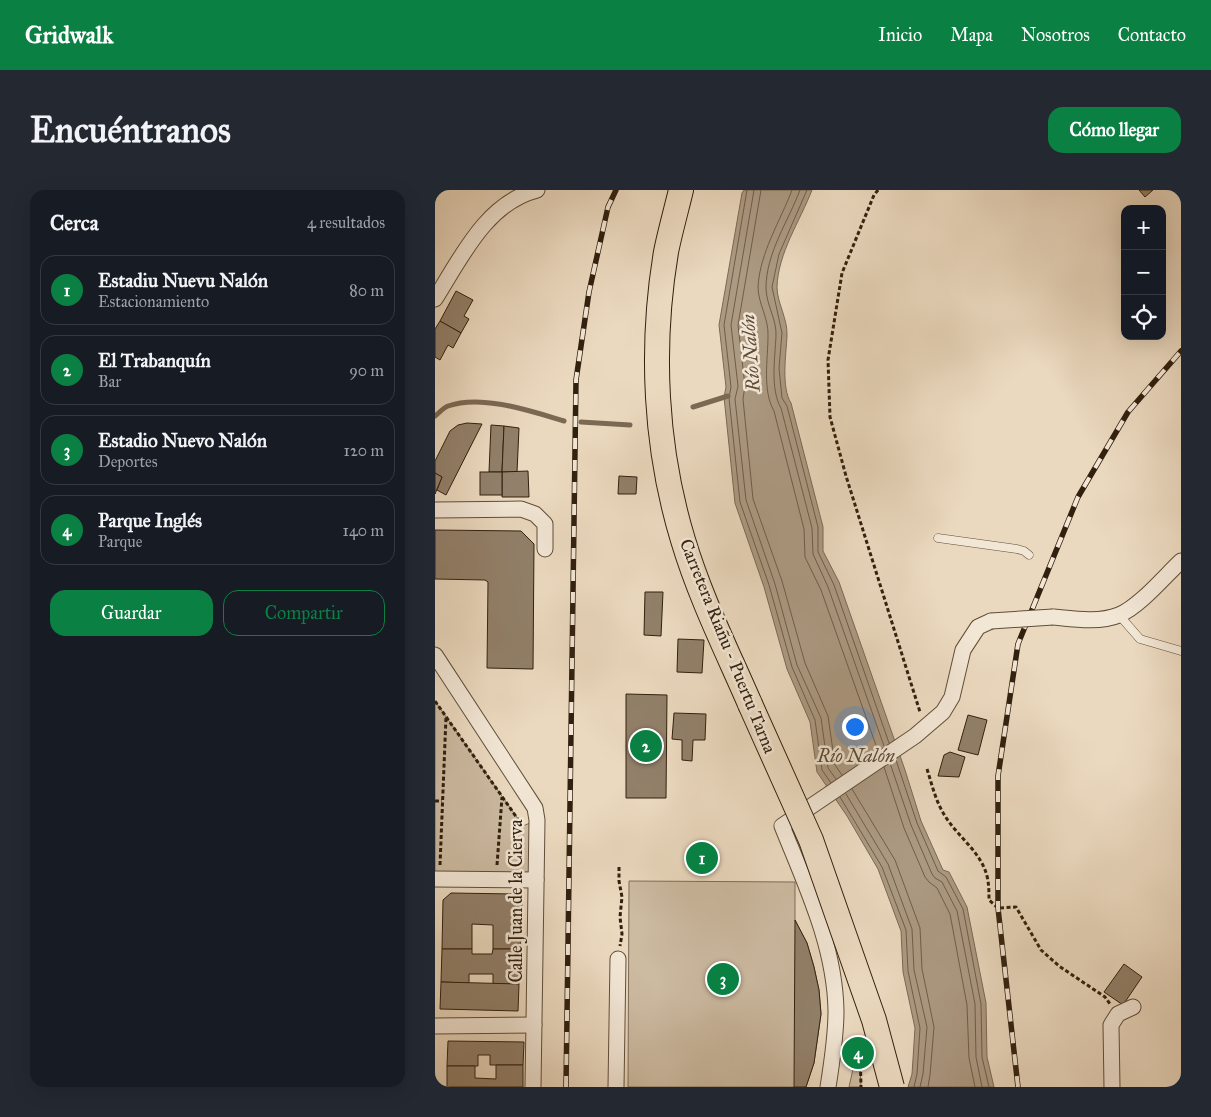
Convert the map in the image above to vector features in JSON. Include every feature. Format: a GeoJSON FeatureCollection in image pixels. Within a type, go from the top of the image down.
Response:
{"type":"FeatureCollection","features":[{"type":"Feature","properties":{"kind":"main road","name":"Carretera Riañu - Puertu Tarna"},"geometry":{"type":"LineString","coordinates":[[681,190],[666,252],[658,317],[656,361],[660,424],[669,484],[683,541],[712,617],[811,840],[874,1020],[891,1087]]}},
{"type":"Feature","properties":{"kind":"street"},"geometry":{"type":"LineString","coordinates":[[435,299],[479,229],[514,199],[537,190]]}},
{"type":"Feature","properties":{"kind":"street"},"geometry":{"type":"LineString","coordinates":[[435,510],[521,509],[535,514],[545,524],[545,549]]}},
{"type":"Feature","properties":{"kind":"street"},"geometry":{"type":"LineString","coordinates":[[828,1087],[836,1011],[833,974],[818,916],[782,826],[919,733],[943,712],[952,697],[963,650],[978,627],[991,621],[1053,617],[1096,619],[1119,615],[1138,602],[1181,561]]}},
{"type":"Feature","properties":{"kind":"street","name":"Calle Juan de la Cierva"},"geometry":{"type":"LineString","coordinates":[[435,655],[535,808],[537,820],[533,1087]]}},
{"type":"Feature","properties":{"kind":"street"},"geometry":{"type":"LineString","coordinates":[[437,879],[536,880]]}},
{"type":"Feature","properties":{"kind":"street"},"geometry":{"type":"LineString","coordinates":[[616,1087],[618,959]]}},
{"type":"Feature","properties":{"kind":"street"},"geometry":{"type":"LineString","coordinates":[[1112,1087],[1111,1025],[1118,1014],[1133,1006]]}},
{"type":"Feature","properties":{"kind":"street"},"geometry":{"type":"LineString","coordinates":[[435,1026],[534,1025]]}},
{"type":"Feature","properties":{"kind":"lane"},"geometry":{"type":"LineString","coordinates":[[938,538],[1017,549],[1029,555]]}},
{"type":"Feature","properties":{"kind":"lane"},"geometry":{"type":"LineString","coordinates":[[1119,615],[1140,639],[1181,651]]}},
{"type":"Feature","properties":{"kind":"path"},"geometry":{"type":"LineString","coordinates":[[878,190],[874,195],[841,273],[828,360],[830,417],[845,476],[918,703],[919,733]]}},
{"type":"Feature","properties":{"kind":"path"},"geometry":{"type":"LineString","coordinates":[[435,701],[523,826],[537,820]]}},
{"type":"Feature","properties":{"kind":"path"},"geometry":{"type":"LineString","coordinates":[[437,879],[446,716]]}},
{"type":"Feature","properties":{"kind":"path"},"geometry":{"type":"LineString","coordinates":[[927,769],[936,800],[945,817],[972,848],[983,865],[988,878],[989,900],[998,908],[1015,906],[1041,950],[1059,966],[1105,997],[1118,1014]]}},
{"type":"Feature","properties":{"kind":"path"},"geometry":{"type":"LineString","coordinates":[[496,880],[502,796]]}},
{"type":"Feature","properties":{"kind":"path"},"geometry":{"type":"LineString","coordinates":[[435,801],[442,801]]}},
{"type":"Feature","properties":{"kind":"path"},"geometry":{"type":"LineString","coordinates":[[618,959],[622,934],[620,918],[622,897],[619,867]]}},
{"type":"Feature","properties":{"kind":"path"},"geometry":{"type":"LineString","coordinates":[[859,1042],[861,1087]]}},
{"type":"Feature","properties":{"kind":"shaded area"},"geometry":{"type":"Polygon","coordinates":[[[435,701],[523,826],[537,820],[536,880],[435,879],[435,701]]]}},
{"type":"Feature","properties":{"kind":"shaded area"},"geometry":{"type":"Polygon","coordinates":[[[629,881],[795,882],[795,920],[807,943],[814,967],[819,990],[821,1014],[814,1063],[806,1087],[628,1087],[629,881]]]}},
{"type":"Feature","properties":{"kind":"shaded area"},"geometry":{"type":"Polygon","coordinates":[[[859,1042],[861,1087],[849,1087],[859,1042]]]}},
{"type":"Feature","properties":{"kind":"water","name":"Río Nalón"},"geometry":{"type":"Polygon","coordinates":[[[744,190],[812,190],[790,237],[778,274],[777,293],[787,330],[786,388],[823,527],[823,551],[839,582],[921,821],[943,870],[949,872],[967,907],[986,1003],[987,1057],[994,1087],[908,1087],[912,1074],[915,1028],[903,972],[901,931],[878,869],[847,816],[817,772],[810,722],[787,669],[764,587],[735,503],[719,325],[744,190]]]}},
{"type":"Feature","properties":{"kind":"building"},"geometry":{"type":"Polygon","coordinates":[[[1139,190],[1153,190],[1145,197],[1139,190]]]}},
{"type":"Feature","properties":{"kind":"building"},"geometry":{"type":"Polygon","coordinates":[[[456,291],[473,300],[464,316],[469,319],[461,333],[440,321],[456,291]]]}},
{"type":"Feature","properties":{"kind":"building"},"geometry":{"type":"Polygon","coordinates":[[[440,321],[461,333],[453,348],[448,345],[440,360],[435,357],[435,329],[440,321]]]}},
{"type":"Feature","properties":{"kind":"building"},"geometry":{"type":"Polygon","coordinates":[[[467,423],[482,424],[446,495],[437,490],[442,477],[435,473],[435,461],[450,431],[458,425],[467,423]]]}},
{"type":"Feature","properties":{"kind":"building"},"geometry":{"type":"Polygon","coordinates":[[[491,425],[504,426],[502,472],[489,472],[491,425]]]}},
{"type":"Feature","properties":{"kind":"building"},"geometry":{"type":"Polygon","coordinates":[[[504,426],[519,428],[517,472],[502,472],[504,426]]]}},
{"type":"Feature","properties":{"kind":"building"},"geometry":{"type":"Polygon","coordinates":[[[528,471],[529,497],[502,497],[502,472],[528,471]]]}},
{"type":"Feature","properties":{"kind":"building"},"geometry":{"type":"Polygon","coordinates":[[[480,472],[502,472],[502,495],[480,495],[480,472]]]}},
{"type":"Feature","properties":{"kind":"building"},"geometry":{"type":"Polygon","coordinates":[[[435,473],[442,477],[435,494],[435,473]]]}},
{"type":"Feature","properties":{"kind":"building"},"geometry":{"type":"Polygon","coordinates":[[[619,476],[637,477],[636,494],[618,494],[619,476]]]}},
{"type":"Feature","properties":{"kind":"building"},"geometry":{"type":"Polygon","coordinates":[[[435,530],[521,531],[534,544],[533,669],[487,668],[488,582],[485,580],[435,579],[435,530]]]}},
{"type":"Feature","properties":{"kind":"building"},"geometry":{"type":"Polygon","coordinates":[[[645,592],[663,592],[661,636],[644,635],[645,592]]]}},
{"type":"Feature","properties":{"kind":"building"},"geometry":{"type":"Polygon","coordinates":[[[678,639],[704,640],[702,673],[677,672],[678,639]]]}},
{"type":"Feature","properties":{"kind":"building"},"geometry":{"type":"Polygon","coordinates":[[[626,694],[667,695],[666,798],[626,798],[626,694]]]}},
{"type":"Feature","properties":{"kind":"building"},"geometry":{"type":"Polygon","coordinates":[[[674,713],[706,714],[705,740],[693,740],[692,761],[682,760],[682,740],[672,739],[674,713]]]}},
{"type":"Feature","properties":{"kind":"building"},"geometry":{"type":"Polygon","coordinates":[[[968,715],[987,720],[978,755],[958,750],[968,715]]]}},
{"type":"Feature","properties":{"kind":"building"},"geometry":{"type":"Polygon","coordinates":[[[950,752],[965,757],[959,777],[938,776],[944,755],[950,752]]]}},
{"type":"Feature","properties":{"kind":"building"},"geometry":{"type":"Polygon","coordinates":[[[451,893],[516,894],[522,900],[520,949],[493,949],[493,925],[472,924],[472,949],[442,949],[443,900],[451,893]]]}},
{"type":"Feature","properties":{"kind":"building"},"geometry":{"type":"Polygon","coordinates":[[[795,920],[807,943],[814,967],[819,990],[821,1014],[814,1063],[806,1087],[794,1087],[795,920]]]}},
{"type":"Feature","properties":{"kind":"building"},"geometry":{"type":"Polygon","coordinates":[[[442,949],[472,949],[472,954],[492,954],[493,949],[520,949],[519,984],[493,984],[493,974],[469,974],[469,983],[441,982],[442,949]]]}},
{"type":"Feature","properties":{"kind":"building"},"geometry":{"type":"Polygon","coordinates":[[[1124,964],[1142,977],[1123,1005],[1104,992],[1124,964]]]}},
{"type":"Feature","properties":{"kind":"building"},"geometry":{"type":"Polygon","coordinates":[[[441,982],[519,984],[518,1011],[440,1009],[441,982]]]}},
{"type":"Feature","properties":{"kind":"building"},"geometry":{"type":"Polygon","coordinates":[[[448,1041],[524,1042],[523,1065],[490,1065],[490,1055],[478,1055],[478,1066],[447,1066],[448,1041]]]}},
{"type":"Feature","properties":{"kind":"building"},"geometry":{"type":"Polygon","coordinates":[[[496,1065],[523,1065],[523,1087],[447,1087],[447,1066],[475,1066],[475,1078],[496,1079],[496,1065]]]}},
{"type":"Feature","properties":{"kind":"waterway"},"geometry":{"type":"LineString","coordinates":[[693,407],[728,396]]}},
{"type":"Feature","properties":{"kind":"waterway"},"geometry":{"type":"LineString","coordinates":[[435,416],[448,406],[475,402],[506,405],[564,421]]}},
{"type":"Feature","properties":{"kind":"waterway"},"geometry":{"type":"LineString","coordinates":[[581,422],[630,425]]}},
{"type":"Feature","properties":{"kind":"railway"},"geometry":{"type":"LineString","coordinates":[[566,1087],[576,380],[589,292],[608,207],[616,190]]}},
{"type":"Feature","properties":{"kind":"railway"},"geometry":{"type":"LineString","coordinates":[[1018,1087],[998,908],[998,776],[1018,644],[1078,497],[1128,412],[1181,351]]}},
{"type":"Feature","properties":{"kind":"place","name":"El Trabanquín"},"geometry":{"type":"Point","coordinates":[646,746]}},
{"type":"Feature","properties":{"kind":"place","name":"Estadiu Nuevu Nalón"},"geometry":{"type":"Point","coordinates":[702,858]}},
{"type":"Feature","properties":{"kind":"place","name":"Estadio Nuevo Nalón"},"geometry":{"type":"Point","coordinates":[723,979]}},
{"type":"Feature","properties":{"kind":"place","name":"Parque Inglés"},"geometry":{"type":"Point","coordinates":[858,1053]}}]}
